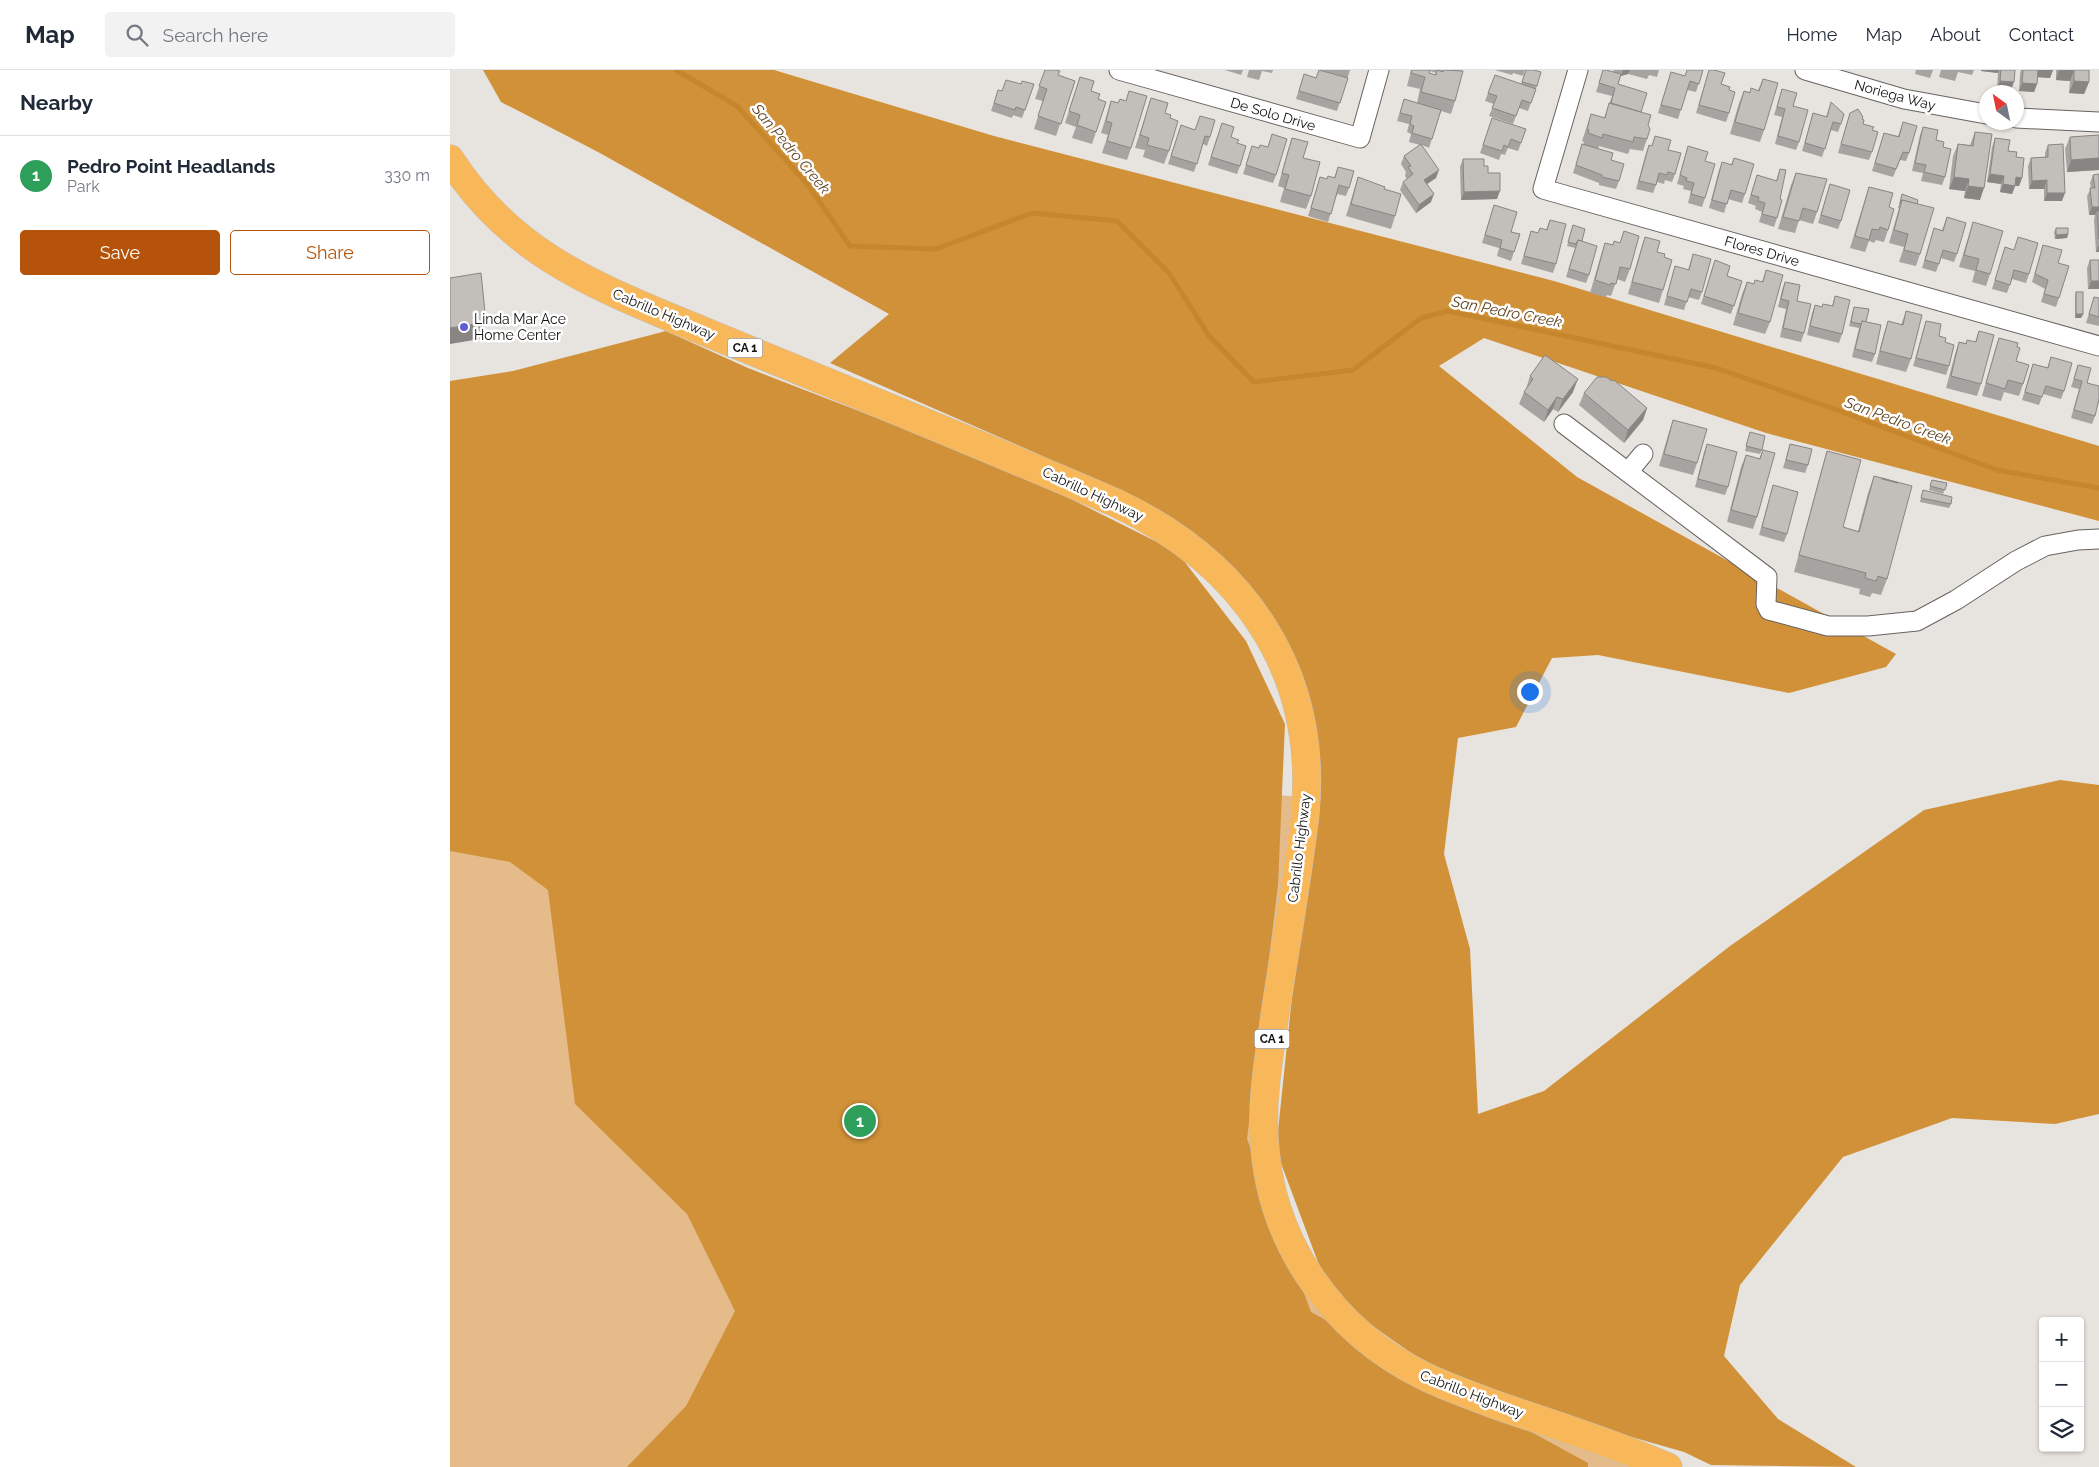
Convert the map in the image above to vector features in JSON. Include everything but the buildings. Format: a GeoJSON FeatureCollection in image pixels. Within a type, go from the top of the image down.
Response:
{"type":"FeatureCollection","features":[{"type":"Feature","properties":{"kind":"highway","name":"Cabrillo Highway"},"geometry":{"type":"LineString","coordinates":[[450,159],[477,195],[504,223],[540,253],[576,275],[646,307],[1122,505],[1178,538],[1231,584],[1255,613],[1281,661],[1295,698],[1304,752],[1305,815],[1268,1065],[1264,1110],[1264,1143],[1269,1178],[1279,1215],[1293,1250],[1318,1289],[1344,1319],[1369,1342],[1412,1370],[1453,1389],[1668,1467]]}},
{"type":"Feature","properties":{"kind":"street","name":"De Solo Drive"},"geometry":{"type":"LineString","coordinates":[[1119,70],[1360,138],[1379,70]]}},
{"type":"Feature","properties":{"kind":"street","name":"Flores Drive"},"geometry":{"type":"LineString","coordinates":[[1578,70],[1544,189],[2099,346]]}},
{"type":"Feature","properties":{"kind":"street","name":"Noriega Way"},"geometry":{"type":"LineString","coordinates":[[1805,70],[1904,98],[1979,113]]}},
{"type":"Feature","properties":{"kind":"street"},"geometry":{"type":"LineString","coordinates":[[2024,118],[2099,122]]}},
{"type":"Feature","properties":{"kind":"street"},"geometry":{"type":"LineString","coordinates":[[1564,424],[1767,578],[1766,604],[1769,610],[1828,626],[1868,626],[1917,622],[1956,600],[2016,561],[2045,546],[2099,538]]}},
{"type":"Feature","properties":{"kind":"street"},"geometry":{"type":"LineString","coordinates":[[1628,472],[1643,454]]}},
{"type":"Feature","properties":{"kind":"shaded area"},"geometry":{"type":"Polygon","coordinates":[[[483,70],[774,70],[994,136],[1554,281],[2099,446],[2099,521],[1766,433],[1484,338],[1439,366],[1577,477],[1896,654],[1886,667],[1789,693],[1598,655],[1552,658],[1516,727],[1458,738],[1444,854],[1470,949],[1478,1114],[1544,1091],[1730,946],[1924,810],[2060,780],[2099,785],[2099,1114],[2055,1124],[1952,1118],[1843,1157],[1740,1285],[1724,1356],[1778,1419],[1856,1467],[1711,1465],[1684,1452],[1565,1418],[1434,1369],[1331,1297],[1276,1150],[1293,987],[1319,780],[1281,634],[1207,544],[1038,454],[830,363],[889,314],[598,152],[501,102],[483,70]]]}},
{"type":"Feature","properties":{"kind":"shaded area"},"geometry":{"type":"Polygon","coordinates":[[[666,331],[748,368],[1019,473],[1177,552],[1246,641],[1285,724],[1278,885],[1247,1139],[1311,1312],[1588,1463],[1588,1467],[627,1467],[686,1406],[735,1311],[687,1214],[575,1104],[548,890],[510,862],[450,851],[450,381],[513,371],[666,331]]]}},
{"type":"Feature","properties":{"kind":"shaded area"},"geometry":{"type":"Polygon","coordinates":[[[450,749],[1309,797],[1273,1145],[1300,1256],[1437,1388],[1636,1467],[450,1467],[450,749]]]}},
{"type":"Feature","properties":{"kind":"waterway","name":"San Pedro Creek"},"geometry":{"type":"LineString","coordinates":[[676,70],[737,106],[808,185],[850,246],[936,249],[1032,213],[1117,221],[1169,273],[1209,336],[1254,382],[1353,370],[1421,318],[1448,311],[1716,368],[1837,410],[1997,470],[2099,488]]}},
{"type":"Feature","properties":{"kind":"place","name":"Linda Mar Ace Home Center"},"geometry":{"type":"Point","coordinates":[464,327]}},
{"type":"Feature","properties":{"kind":"place","name":"Pedro Point Headlands"},"geometry":{"type":"Point","coordinates":[860,1121]}}]}
